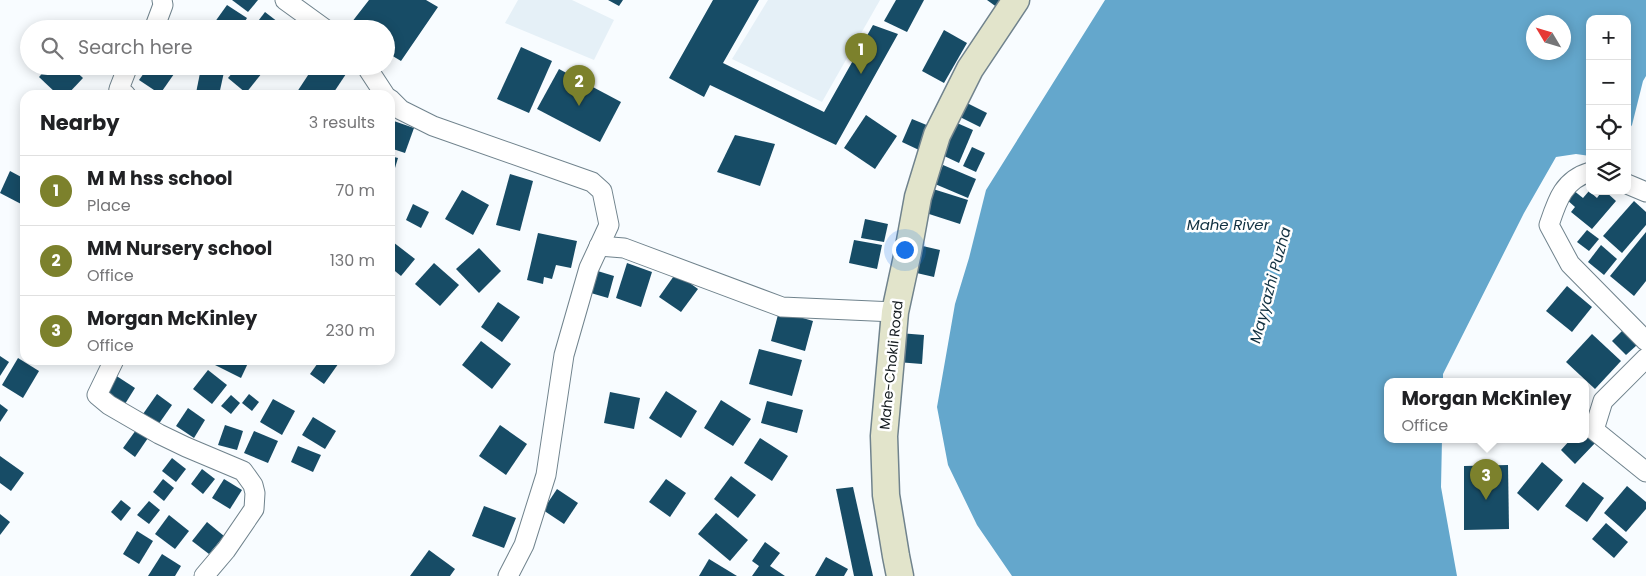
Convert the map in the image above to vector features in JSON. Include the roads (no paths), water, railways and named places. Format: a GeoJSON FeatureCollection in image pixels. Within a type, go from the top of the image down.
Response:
{"type":"FeatureCollection","features":[{"type":"Feature","properties":{"kind":"street"},"geometry":{"type":"LineString","coordinates":[[157,20],[163,5],[162,0]]}},
{"type":"Feature","properties":{"kind":"street"},"geometry":{"type":"LineString","coordinates":[[285,0],[313,20]]}},
{"type":"Feature","properties":{"kind":"street","name":"Mahe-Chokli Road"},"geometry":{"type":"LineString","coordinates":[[900,576],[886,495],[884,436],[895,312],[918,196],[937,135],[970,69],[1016,0]]}},
{"type":"Feature","properties":{"kind":"street"},"geometry":{"type":"LineString","coordinates":[[120,90],[124,75]]}},
{"type":"Feature","properties":{"kind":"street"},"geometry":{"type":"LineString","coordinates":[[372,75],[382,90]]}},
{"type":"Feature","properties":{"kind":"street"},"geometry":{"type":"LineString","coordinates":[[395,105],[401,110],[433,126],[592,182],[602,191],[609,225],[589,268],[564,355],[546,474],[524,545],[508,576]]}},
{"type":"Feature","properties":{"kind":"street"},"geometry":{"type":"LineString","coordinates":[[1586,174],[1573,179],[1558,199],[1549,225],[1570,264],[1646,340]]}},
{"type":"Feature","properties":{"kind":"street"},"geometry":{"type":"LineString","coordinates":[[1631,186],[1646,192]]}},
{"type":"Feature","properties":{"kind":"street"},"geometry":{"type":"LineString","coordinates":[[599,246],[624,248],[782,307],[895,312]]}},
{"type":"Feature","properties":{"kind":"street"},"geometry":{"type":"LineString","coordinates":[[1646,358],[1603,401],[1594,430],[1646,472]]}},
{"type":"Feature","properties":{"kind":"street"},"geometry":{"type":"LineString","coordinates":[[112,365],[97,395],[110,405],[159,434],[243,471],[253,485],[255,493],[254,510],[226,550],[204,576]]}},
{"type":"Feature","properties":{"kind":"water","name":"Mahe River"},"geometry":{"type":"Polygon","coordinates":[[[1105,0],[1646,0],[1646,76],[1643,81],[1632,125],[1631,126],[1631,15],[1586,15],[1586,155],[1576,154],[1556,157],[1524,213],[1443,374],[1443,378],[1384,378],[1384,443],[1442,443],[1441,487],[1457,576],[1012,576],[977,525],[948,465],[937,407],[955,304],[986,190],[1105,0]]]}},
{"type":"Feature","properties":{"kind":"place","name":"M M hss school"},"geometry":{"type":"Point","coordinates":[861,74]}},
{"type":"Feature","properties":{"kind":"place","name":"MM Nursery school"},"geometry":{"type":"Point","coordinates":[579,106]}},
{"type":"Feature","properties":{"kind":"place","name":"Morgan McKinley"},"geometry":{"type":"Point","coordinates":[1486,500]}},
{"type":"Feature","properties":{"kind":"water label","name":"Mayyazhi Puzha"},"geometry":{"type":"Point","coordinates":[1270,285]}}]}
